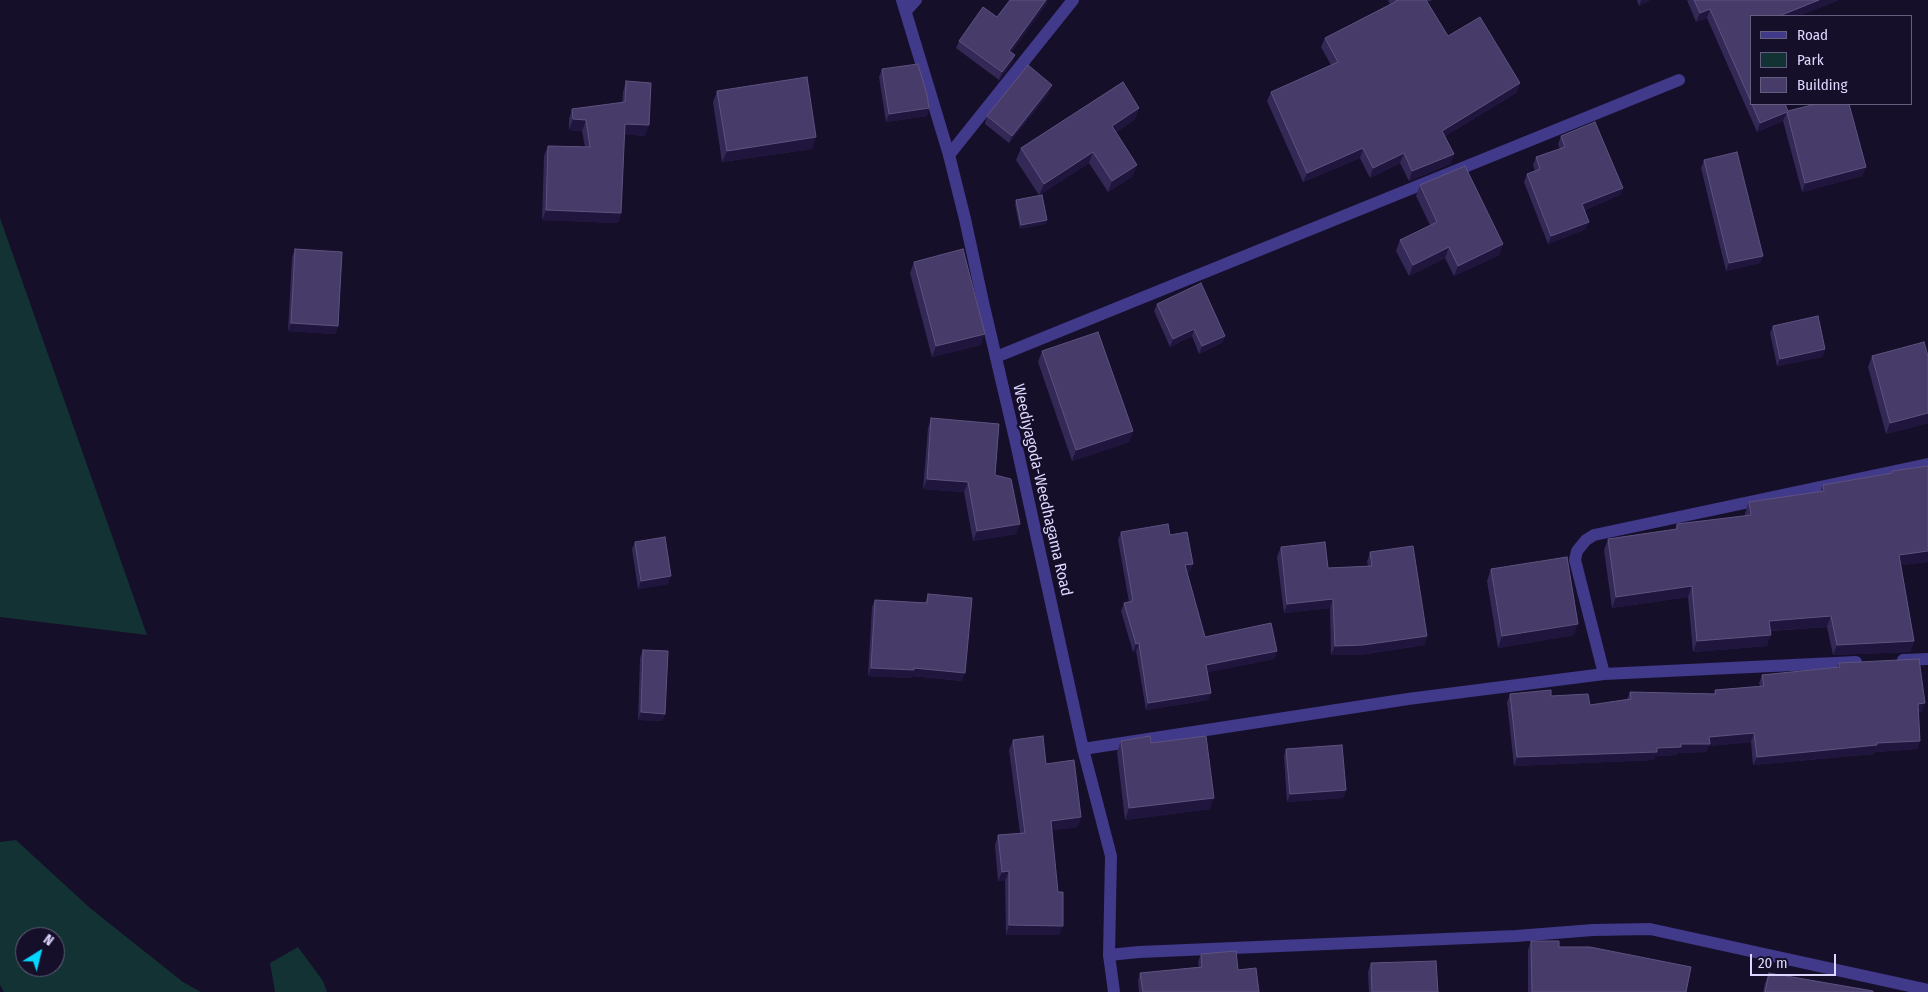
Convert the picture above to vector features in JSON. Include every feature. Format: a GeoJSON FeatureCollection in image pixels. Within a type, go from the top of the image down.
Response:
{"type":"FeatureCollection","features":[{"type":"Feature","properties":{"kind":"street"},"geometry":{"type":"LineString","coordinates":[[904,5],[916,0]]}},
{"type":"Feature","properties":{"kind":"street"},"geometry":{"type":"LineString","coordinates":[[950,155],[1072,0]]}},
{"type":"Feature","properties":{"kind":"street","name":"Weediyagoda-Weedhagama Road"},"geometry":{"type":"LineString","coordinates":[[904,5],[950,155],[1083,749],[1111,856],[1109,955],[1114,992]]}},
{"type":"Feature","properties":{"kind":"street"},"geometry":{"type":"LineString","coordinates":[[996,357],[1679,80]]}},
{"type":"Feature","properties":{"kind":"street"},"geometry":{"type":"LineString","coordinates":[[1604,674],[1575,560],[1577,551],[1586,540],[1594,535],[1928,464]]}},
{"type":"Feature","properties":{"kind":"street"},"geometry":{"type":"LineString","coordinates":[[1888,660],[1928,659]]}},
{"type":"Feature","properties":{"kind":"street"},"geometry":{"type":"LineString","coordinates":[[1083,749],[1408,699],[1604,674],[1869,661]]}},
{"type":"Feature","properties":{"kind":"street"},"geometry":{"type":"LineString","coordinates":[[1109,955],[1139,952],[1516,936],[1593,930],[1650,929],[1928,990]]}},
{"type":"Feature","properties":{"kind":"green space"},"geometry":{"type":"Polygon","coordinates":[[[0,218],[147,635],[0,617],[0,218]]]}},
{"type":"Feature","properties":{"kind":"green space"},"geometry":{"type":"Polygon","coordinates":[[[16,840],[90,908],[183,982],[201,992],[4,992],[0,985],[0,842],[16,840]]]}},
{"type":"Feature","properties":{"kind":"green space"},"geometry":{"type":"Polygon","coordinates":[[[298,947],[323,981],[327,992],[275,992],[270,963],[298,947]]]}},
{"type":"Feature","properties":{"kind":"building"},"geometry":{"type":"Polygon","coordinates":[[[1010,0],[1046,0],[1009,51],[1015,55],[1002,72],[959,41],[983,7],[997,17],[1010,0]]]}},
{"type":"Feature","properties":{"kind":"building"},"geometry":{"type":"Polygon","coordinates":[[[1396,0],[1426,0],[1448,36],[1480,17],[1520,83],[1442,131],[1454,154],[1412,171],[1404,153],[1373,168],[1363,148],[1307,173],[1271,92],[1338,62],[1325,38],[1396,0]]]}},
{"type":"Feature","properties":{"kind":"building"},"geometry":{"type":"Polygon","coordinates":[[[1694,0],[1819,0],[1782,15],[1750,15],[1750,99],[1710,9],[1700,13],[1694,0]]]}},
{"type":"Feature","properties":{"kind":"building"},"geometry":{"type":"Polygon","coordinates":[[[918,64],[929,108],[889,114],[882,69],[918,64]]]}},
{"type":"Feature","properties":{"kind":"building"},"geometry":{"type":"Polygon","coordinates":[[[1028,65],[1052,85],[1012,136],[987,116],[1028,65]]]}},
{"type":"Feature","properties":{"kind":"building"},"geometry":{"type":"Polygon","coordinates":[[[807,77],[816,137],[727,151],[717,91],[807,77]]]}},
{"type":"Feature","properties":{"kind":"building"},"geometry":{"type":"Polygon","coordinates":[[[626,81],[651,83],[649,125],[625,124],[621,213],[546,210],[548,146],[590,147],[586,120],[573,119],[572,109],[625,102],[626,81]]]}},
{"type":"Feature","properties":{"kind":"building"},"geometry":{"type":"Polygon","coordinates":[[[1123,82],[1139,108],[1112,126],[1137,165],[1112,181],[1093,152],[1044,184],[1021,148],[1123,82]]]}},
{"type":"Feature","properties":{"kind":"building"},"geometry":{"type":"Polygon","coordinates":[[[1752,105],[1785,105],[1788,111],[1812,105],[1849,105],[1866,167],[1805,183],[1787,112],[1760,123],[1752,105]]]}},
{"type":"Feature","properties":{"kind":"building"},"geometry":{"type":"Polygon","coordinates":[[[1595,122],[1623,188],[1582,204],[1589,222],[1551,236],[1527,174],[1540,169],[1536,157],[1565,147],[1561,136],[1595,122]]]}},
{"type":"Feature","properties":{"kind":"building"},"geometry":{"type":"Polygon","coordinates":[[[1737,152],[1763,256],[1729,263],[1704,160],[1737,152]]]}},
{"type":"Feature","properties":{"kind":"building"},"geometry":{"type":"Polygon","coordinates":[[[1465,166],[1503,244],[1458,266],[1449,247],[1413,265],[1400,240],[1437,222],[1420,185],[1465,166]]]}},
{"type":"Feature","properties":{"kind":"building"},"geometry":{"type":"Polygon","coordinates":[[[1042,195],[1047,220],[1021,225],[1016,200],[1042,195]]]}},
{"type":"Feature","properties":{"kind":"building"},"geometry":{"type":"Polygon","coordinates":[[[295,249],[342,252],[338,326],[291,323],[295,249]]]}},
{"type":"Feature","properties":{"kind":"building"},"geometry":{"type":"Polygon","coordinates":[[[963,249],[985,334],[936,346],[914,262],[963,249]]]}},
{"type":"Feature","properties":{"kind":"building"},"geometry":{"type":"Polygon","coordinates":[[[1201,283],[1225,336],[1202,346],[1194,329],[1173,339],[1157,304],[1201,283]]]}},
{"type":"Feature","properties":{"kind":"building"},"geometry":{"type":"Polygon","coordinates":[[[1818,316],[1825,349],[1780,359],[1773,326],[1818,316]]]}},
{"type":"Feature","properties":{"kind":"building"},"geometry":{"type":"Polygon","coordinates":[[[1098,332],[1133,431],[1076,450],[1042,351],[1098,332]]]}},
{"type":"Feature","properties":{"kind":"building"},"geometry":{"type":"Polygon","coordinates":[[[1924,342],[1928,356],[1928,413],[1890,423],[1872,356],[1924,342]]]}},
{"type":"Feature","properties":{"kind":"building"},"geometry":{"type":"Polygon","coordinates":[[[931,418],[999,424],[995,475],[1011,479],[1020,524],[977,531],[968,482],[927,479],[931,418]]]}},
{"type":"Feature","properties":{"kind":"building"},"geometry":{"type":"Polygon","coordinates":[[[1928,466],[1928,551],[1899,555],[1914,641],[1837,645],[1831,616],[1769,621],[1771,635],[1697,641],[1692,586],[1616,597],[1608,539],[1677,529],[1677,524],[1751,515],[1749,502],[1824,491],[1823,485],[1928,466]]]}},
{"type":"Feature","properties":{"kind":"building"},"geometry":{"type":"Polygon","coordinates":[[[1168,524],[1170,535],[1187,532],[1193,564],[1185,565],[1205,637],[1271,623],[1277,651],[1206,665],[1211,693],[1148,703],[1139,643],[1136,644],[1124,603],[1133,601],[1121,532],[1168,524]]]}},
{"type":"Feature","properties":{"kind":"building"},"geometry":{"type":"Polygon","coordinates":[[[665,537],[671,576],[641,581],[635,542],[665,537]]]}},
{"type":"Feature","properties":{"kind":"building"},"geometry":{"type":"Polygon","coordinates":[[[1325,542],[1328,568],[1372,566],[1370,552],[1413,546],[1427,636],[1363,645],[1335,646],[1333,599],[1287,604],[1281,547],[1325,542]]]}},
{"type":"Feature","properties":{"kind":"building"},"geometry":{"type":"Polygon","coordinates":[[[1567,557],[1578,624],[1502,636],[1491,569],[1567,557]]]}},
{"type":"Feature","properties":{"kind":"building"},"geometry":{"type":"Polygon","coordinates":[[[928,594],[972,598],[965,673],[914,668],[914,670],[871,668],[875,600],[927,603],[928,594]]]}},
{"type":"Feature","properties":{"kind":"building"},"geometry":{"type":"Polygon","coordinates":[[[643,650],[668,651],[665,714],[641,712],[643,650]]]}},
{"type":"Feature","properties":{"kind":"building"},"geometry":{"type":"Polygon","coordinates":[[[1919,659],[1925,703],[1918,704],[1920,741],[1877,743],[1877,745],[1757,757],[1754,733],[1709,737],[1710,744],[1681,744],[1681,747],[1657,748],[1657,752],[1517,757],[1510,694],[1551,690],[1551,696],[1588,694],[1590,705],[1631,699],[1630,692],[1716,694],[1715,690],[1764,686],[1762,675],[1840,667],[1839,663],[1919,659]]]}},
{"type":"Feature","properties":{"kind":"building"},"geometry":{"type":"Polygon","coordinates":[[[1043,736],[1046,764],[1074,760],[1081,817],[1051,821],[1058,892],[1063,892],[1063,926],[1009,925],[1009,871],[1002,872],[998,835],[1025,833],[1013,740],[1043,736]]]}},
{"type":"Feature","properties":{"kind":"building"},"geometry":{"type":"Polygon","coordinates":[[[1150,736],[1151,743],[1206,736],[1214,798],[1129,808],[1121,741],[1150,736]]]}},
{"type":"Feature","properties":{"kind":"building"},"geometry":{"type":"Polygon","coordinates":[[[1342,745],[1346,790],[1290,794],[1286,749],[1342,745]]]}},
{"type":"Feature","properties":{"kind":"building"},"geometry":{"type":"Polygon","coordinates":[[[1531,941],[1559,941],[1559,947],[1590,947],[1691,967],[1686,992],[1532,992],[1531,941]]]}},
{"type":"Feature","properties":{"kind":"building"},"geometry":{"type":"Polygon","coordinates":[[[1236,951],[1238,970],[1256,968],[1259,992],[1143,992],[1140,973],[1202,967],[1201,954],[1236,951]]]}},
{"type":"Feature","properties":{"kind":"building"},"geometry":{"type":"Polygon","coordinates":[[[1436,961],[1438,992],[1372,992],[1371,963],[1436,961]]]}},
{"type":"Feature","properties":{"kind":"building"},"geometry":{"type":"Polygon","coordinates":[[[1769,973],[1873,991],[1873,992],[1765,992],[1769,973]]]}}]}
